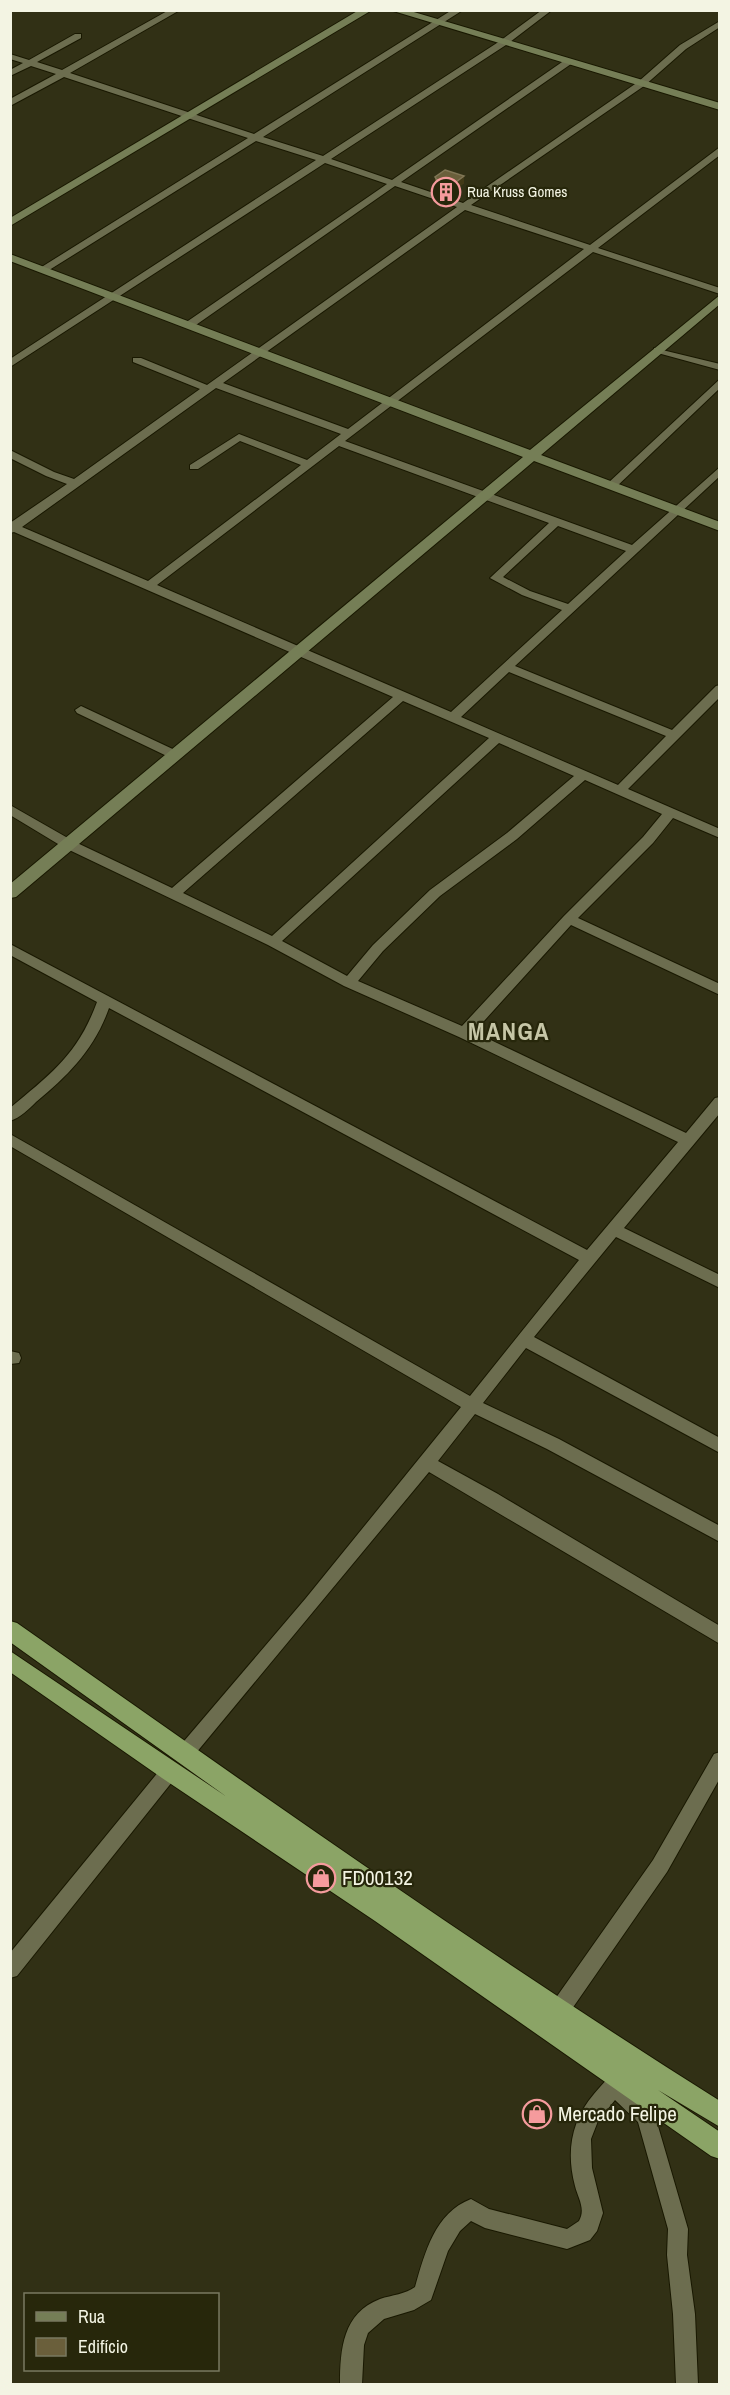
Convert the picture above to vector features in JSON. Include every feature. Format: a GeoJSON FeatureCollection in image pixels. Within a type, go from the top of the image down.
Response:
{"type":"FeatureCollection","features":[{"type":"Feature","properties":{"kind":"highway"},"geometry":{"type":"LineString","coordinates":[[10,1630],[185,1754],[630,2058],[720,2115]]}},
{"type":"Feature","properties":{"kind":"highway"},"geometry":{"type":"LineString","coordinates":[[10,1660],[170,1771],[382,1913],[618,2082],[720,2147]]}},
{"type":"Feature","properties":{"kind":"street"},"geometry":{"type":"LineString","coordinates":[[10,103],[176,10]]}},
{"type":"Feature","properties":{"kind":"street"},"geometry":{"type":"LineString","coordinates":[[10,223],[367,10]]}},
{"type":"Feature","properties":{"kind":"street"},"geometry":{"type":"LineString","coordinates":[[395,10],[720,107]]}},
{"type":"Feature","properties":{"kind":"street"},"geometry":{"type":"LineString","coordinates":[[43,270],[459,10]]}},
{"type":"Feature","properties":{"kind":"street"},"geometry":{"type":"LineString","coordinates":[[10,364],[503,43],[519,29],[548,10]]}},
{"type":"Feature","properties":{"kind":"street"},"geometry":{"type":"LineString","coordinates":[[12,528],[464,206],[641,84],[684,47],[720,23]]}},
{"type":"Feature","properties":{"kind":"street"},"geometry":{"type":"LineString","coordinates":[[10,74],[78,36]]}},
{"type":"Feature","properties":{"kind":"street"},"geometry":{"type":"LineString","coordinates":[[10,57],[720,291]]}},
{"type":"Feature","properties":{"kind":"street"},"geometry":{"type":"LineString","coordinates":[[189,325],[568,62]]}},
{"type":"Feature","properties":{"kind":"street"},"geometry":{"type":"LineString","coordinates":[[149,586],[720,150]]}},
{"type":"Feature","properties":{"kind":"street"},"geometry":{"type":"LineString","coordinates":[[10,257],[720,527]]}},
{"type":"Feature","properties":{"kind":"street"},"geometry":{"type":"LineString","coordinates":[[11,891],[720,298]]}},
{"type":"Feature","properties":{"kind":"street"},"geometry":{"type":"LineString","coordinates":[[658,350],[720,368]]}},
{"type":"Feature","properties":{"kind":"street"},"geometry":{"type":"LineString","coordinates":[[137,360],[349,433]]}},
{"type":"Feature","properties":{"kind":"street"},"geometry":{"type":"LineString","coordinates":[[611,486],[720,382]]}},
{"type":"Feature","properties":{"kind":"street"},"geometry":{"type":"LineString","coordinates":[[194,467],[239,437],[308,464]]}},
{"type":"Feature","properties":{"kind":"street"},"geometry":{"type":"LineString","coordinates":[[337,442],[634,550]]}},
{"type":"Feature","properties":{"kind":"street"},"geometry":{"type":"LineString","coordinates":[[10,453],[50,474],[75,483]]}},
{"type":"Feature","properties":{"kind":"street"},"geometry":{"type":"LineString","coordinates":[[453,717],[720,470]]}},
{"type":"Feature","properties":{"kind":"street"},"geometry":{"type":"LineString","coordinates":[[555,523],[496,578],[526,593],[570,609]]}},
{"type":"Feature","properties":{"kind":"street"},"geometry":{"type":"LineString","coordinates":[[12,528],[720,834]]}},
{"type":"Feature","properties":{"kind":"street"},"geometry":{"type":"LineString","coordinates":[[507,667],[674,735]]}},
{"type":"Feature","properties":{"kind":"street"},"geometry":{"type":"LineString","coordinates":[[620,790],[720,689]]}},
{"type":"Feature","properties":{"kind":"street"},"geometry":{"type":"LineString","coordinates":[[174,894],[402,695]]}},
{"type":"Feature","properties":{"kind":"street"},"geometry":{"type":"LineString","coordinates":[[81,710],[175,755]]}},
{"type":"Feature","properties":{"kind":"street"},"geometry":{"type":"LineString","coordinates":[[273,942],[498,737]]}},
{"type":"Feature","properties":{"kind":"street"},"geometry":{"type":"LineString","coordinates":[[349,983],[378,948],[435,893],[512,836],[584,774]]}},
{"type":"Feature","properties":{"kind":"street"},"geometry":{"type":"LineString","coordinates":[[10,808],[68,844],[273,942],[349,983],[464,1033],[689,1141]]}},
{"type":"Feature","properties":{"kind":"street"},"geometry":{"type":"LineString","coordinates":[[464,1033],[569,919],[648,840],[671,812]]}},
{"type":"Feature","properties":{"kind":"street"},"geometry":{"type":"LineString","coordinates":[[569,919],[720,990]]}},
{"type":"Feature","properties":{"kind":"street"},"geometry":{"type":"LineString","coordinates":[[10,949],[590,1258]]}},
{"type":"Feature","properties":{"kind":"street"},"geometry":{"type":"LineString","coordinates":[[10,1116],[56,1078],[81,1049],[91,1035],[105,999]]}},
{"type":"Feature","properties":{"kind":"street"},"geometry":{"type":"LineString","coordinates":[[185,1754],[427,1463],[524,1339],[720,1102]]}},
{"type":"Feature","properties":{"kind":"street"},"geometry":{"type":"LineString","coordinates":[[10,1139],[472,1405],[553,1444],[720,1535]]}},
{"type":"Feature","properties":{"kind":"street"},"geometry":{"type":"LineString","coordinates":[[615,1230],[720,1282]]}},
{"type":"Feature","properties":{"kind":"street"},"geometry":{"type":"LineString","coordinates":[[524,1339],[720,1446]]}},
{"type":"Feature","properties":{"kind":"street"},"geometry":{"type":"LineString","coordinates":[[427,1463],[719,1633]]}},
{"type":"Feature","properties":{"kind":"street"},"geometry":{"type":"LineString","coordinates":[[560,2009],[660,1866],[720,1760]]}},
{"type":"Feature","properties":{"kind":"street"},"geometry":{"type":"LineString","coordinates":[[10,1970],[170,1771]]}},
{"type":"Feature","properties":{"kind":"street"},"geometry":{"type":"LineString","coordinates":[[351,2385],[353,2337],[358,2326],[372,2314],[415,2300],[424,2294],[431,2264],[453,2221],[463,2212],[471,2209],[485,2218],[567,2239],[578,2238],[587,2229],[592,2206],[585,2187],[581,2137],[596,2106],[618,2082],[646,2116],[678,2229],[677,2255],[684,2314],[687,2385]]}},
{"type":"Feature","properties":{"kind":"building"},"geometry":{"type":"Polygon","coordinates":[[[445,170],[464,176],[448,188],[440,185],[435,177],[445,170]]]}},
{"type":"Feature","properties":{"kind":"place","name":"Rua Kruss Gomes"},"geometry":{"type":"Point","coordinates":[446,192]}},
{"type":"Feature","properties":{"kind":"place","name":"FD00132"},"geometry":{"type":"Point","coordinates":[321,1878]}},
{"type":"Feature","properties":{"kind":"place","name":"Mercado Felipe"},"geometry":{"type":"Point","coordinates":[537,2114]}},
{"type":"Feature","properties":{"kind":"district","name":"MANGA"},"geometry":{"type":"Point","coordinates":[509,1032]}}]}
